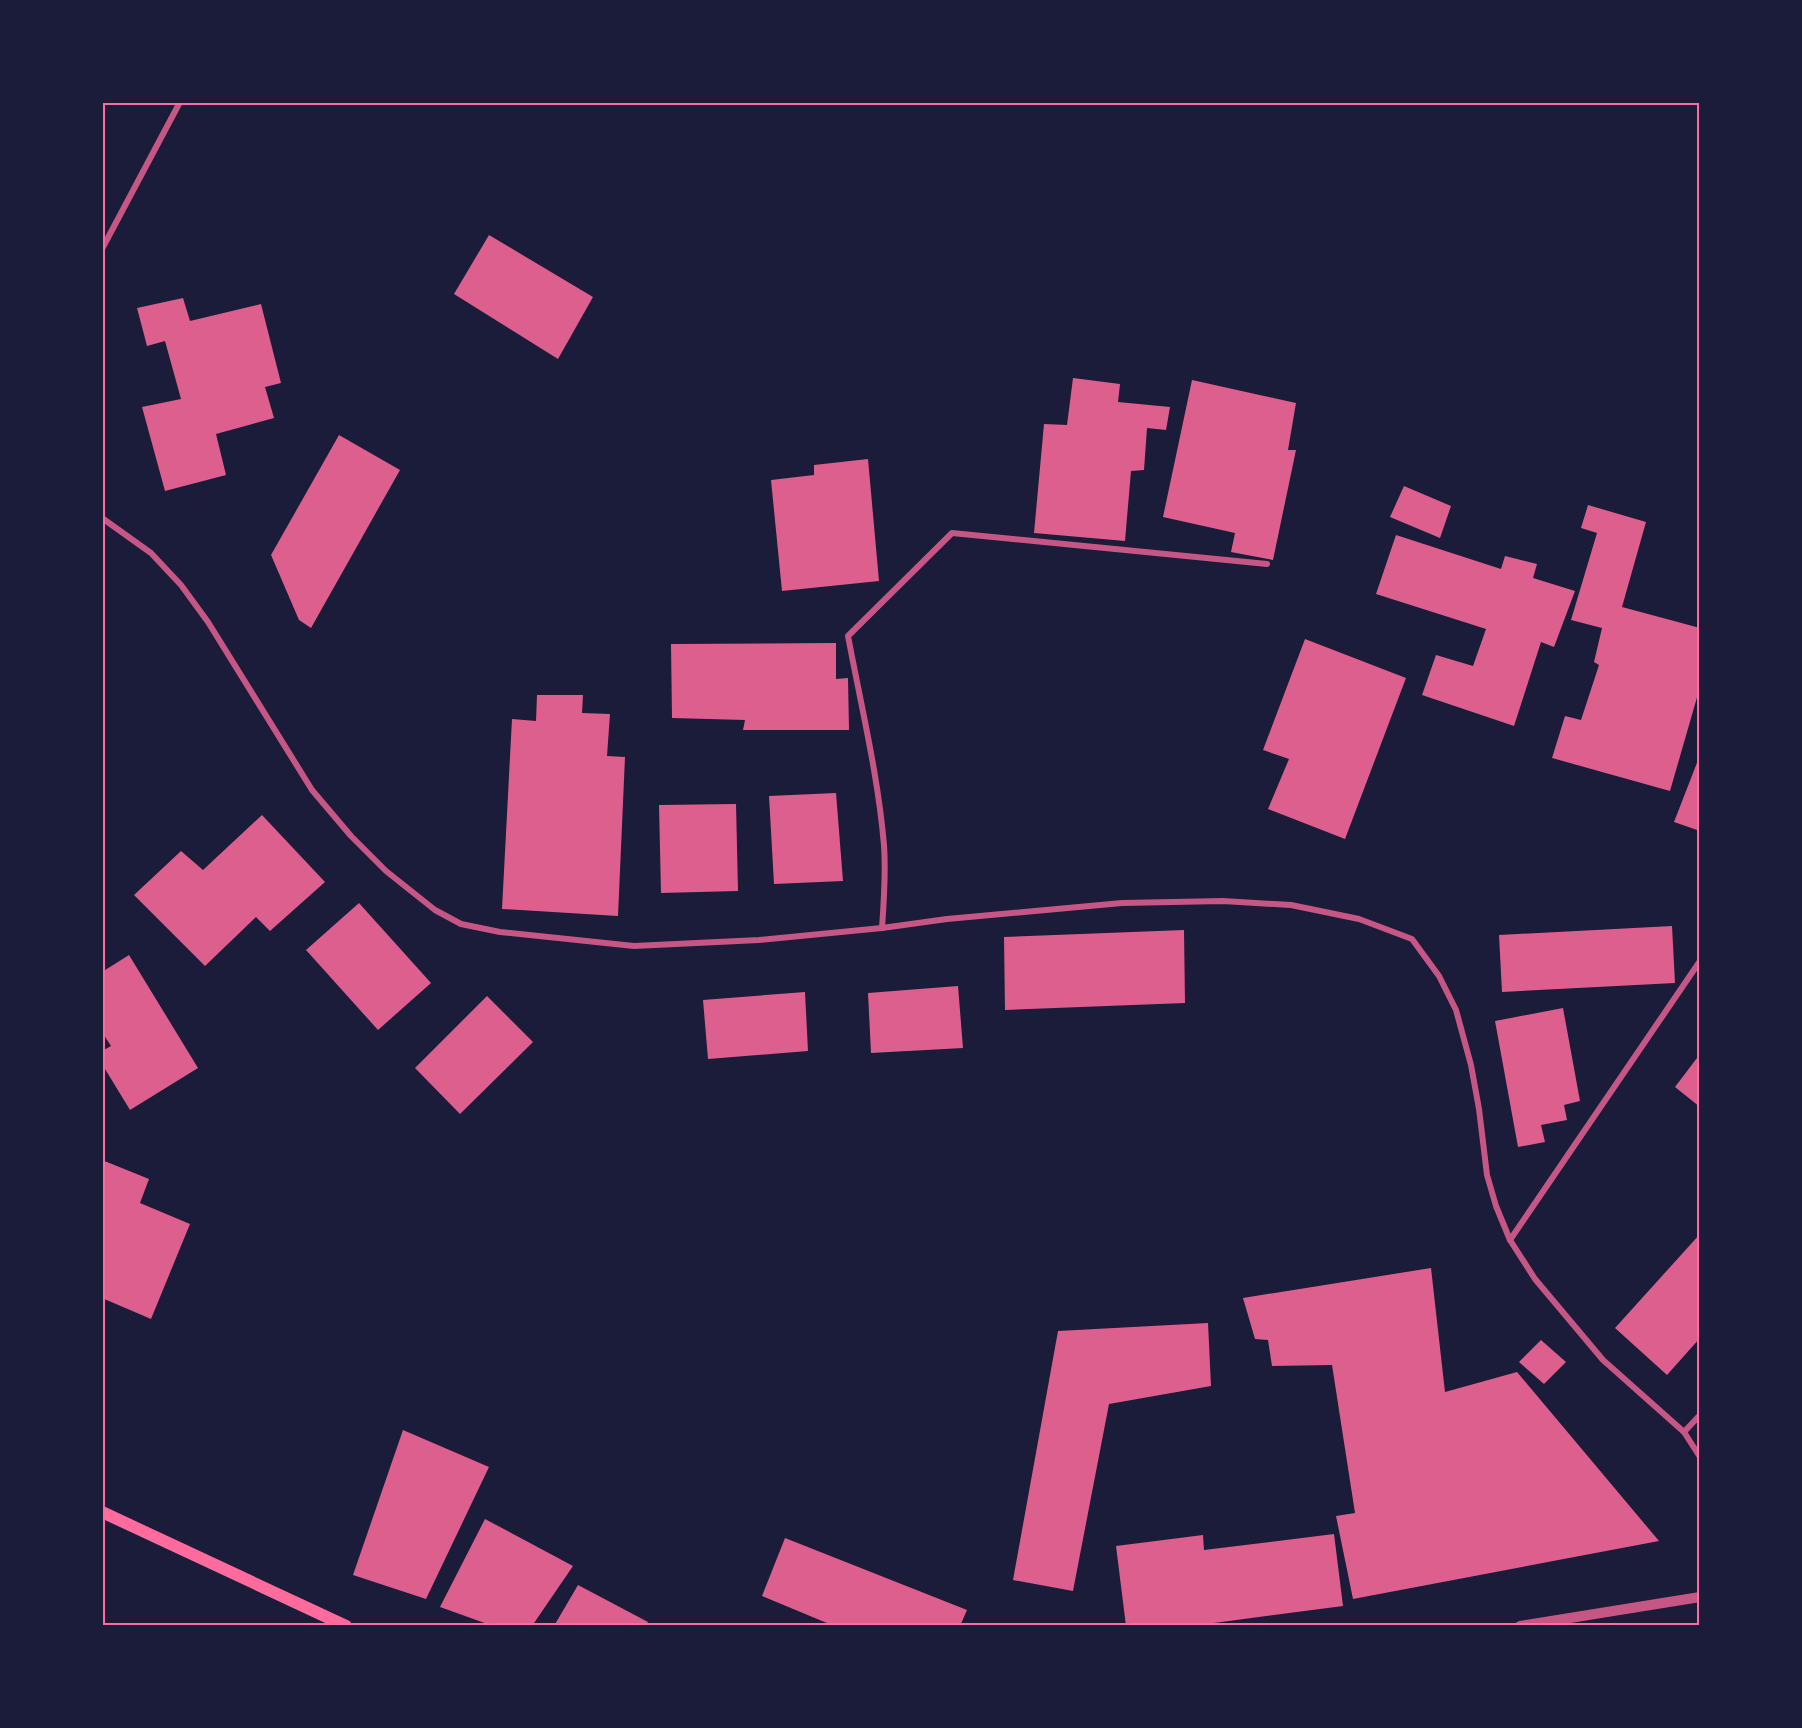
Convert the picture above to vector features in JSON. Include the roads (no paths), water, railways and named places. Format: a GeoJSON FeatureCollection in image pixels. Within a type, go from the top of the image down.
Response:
{"type":"FeatureCollection","features":[{"type":"Feature","properties":{"kind":"main road"},"geometry":{"type":"LineString","coordinates":[[102,1512],[346,1626]]}},
{"type":"Feature","properties":{"kind":"street"},"geometry":{"type":"LineString","coordinates":[[102,249],[180,102]]}},
{"type":"Feature","properties":{"kind":"street"},"geometry":{"type":"LineString","coordinates":[[102,518],[151,553],[181,585],[214,632],[312,790],[351,836],[386,871],[435,910],[461,924],[500,932],[634,946],[759,940],[947,919],[1122,903],[1223,901],[1302,907],[1359,919],[1412,939],[1439,976],[1456,1010],[1473,1076],[1487,1175],[1496,1206],[1510,1240],[1535,1279],[1603,1360],[1684,1432],[1700,1457]]}},
{"type":"Feature","properties":{"kind":"street"},"geometry":{"type":"LineString","coordinates":[[882,928],[884,847],[874,772],[848,636],[952,533],[1267,564]]}},
{"type":"Feature","properties":{"kind":"street"},"geometry":{"type":"LineString","coordinates":[[1510,1240],[1700,961]]}},
{"type":"Feature","properties":{"kind":"street"},"geometry":{"type":"LineString","coordinates":[[1684,1432],[1700,1414]]}},
{"type":"Feature","properties":{"kind":"street"},"geometry":{"type":"LineString","coordinates":[[1520,1626],[1700,1598]]}}]}
